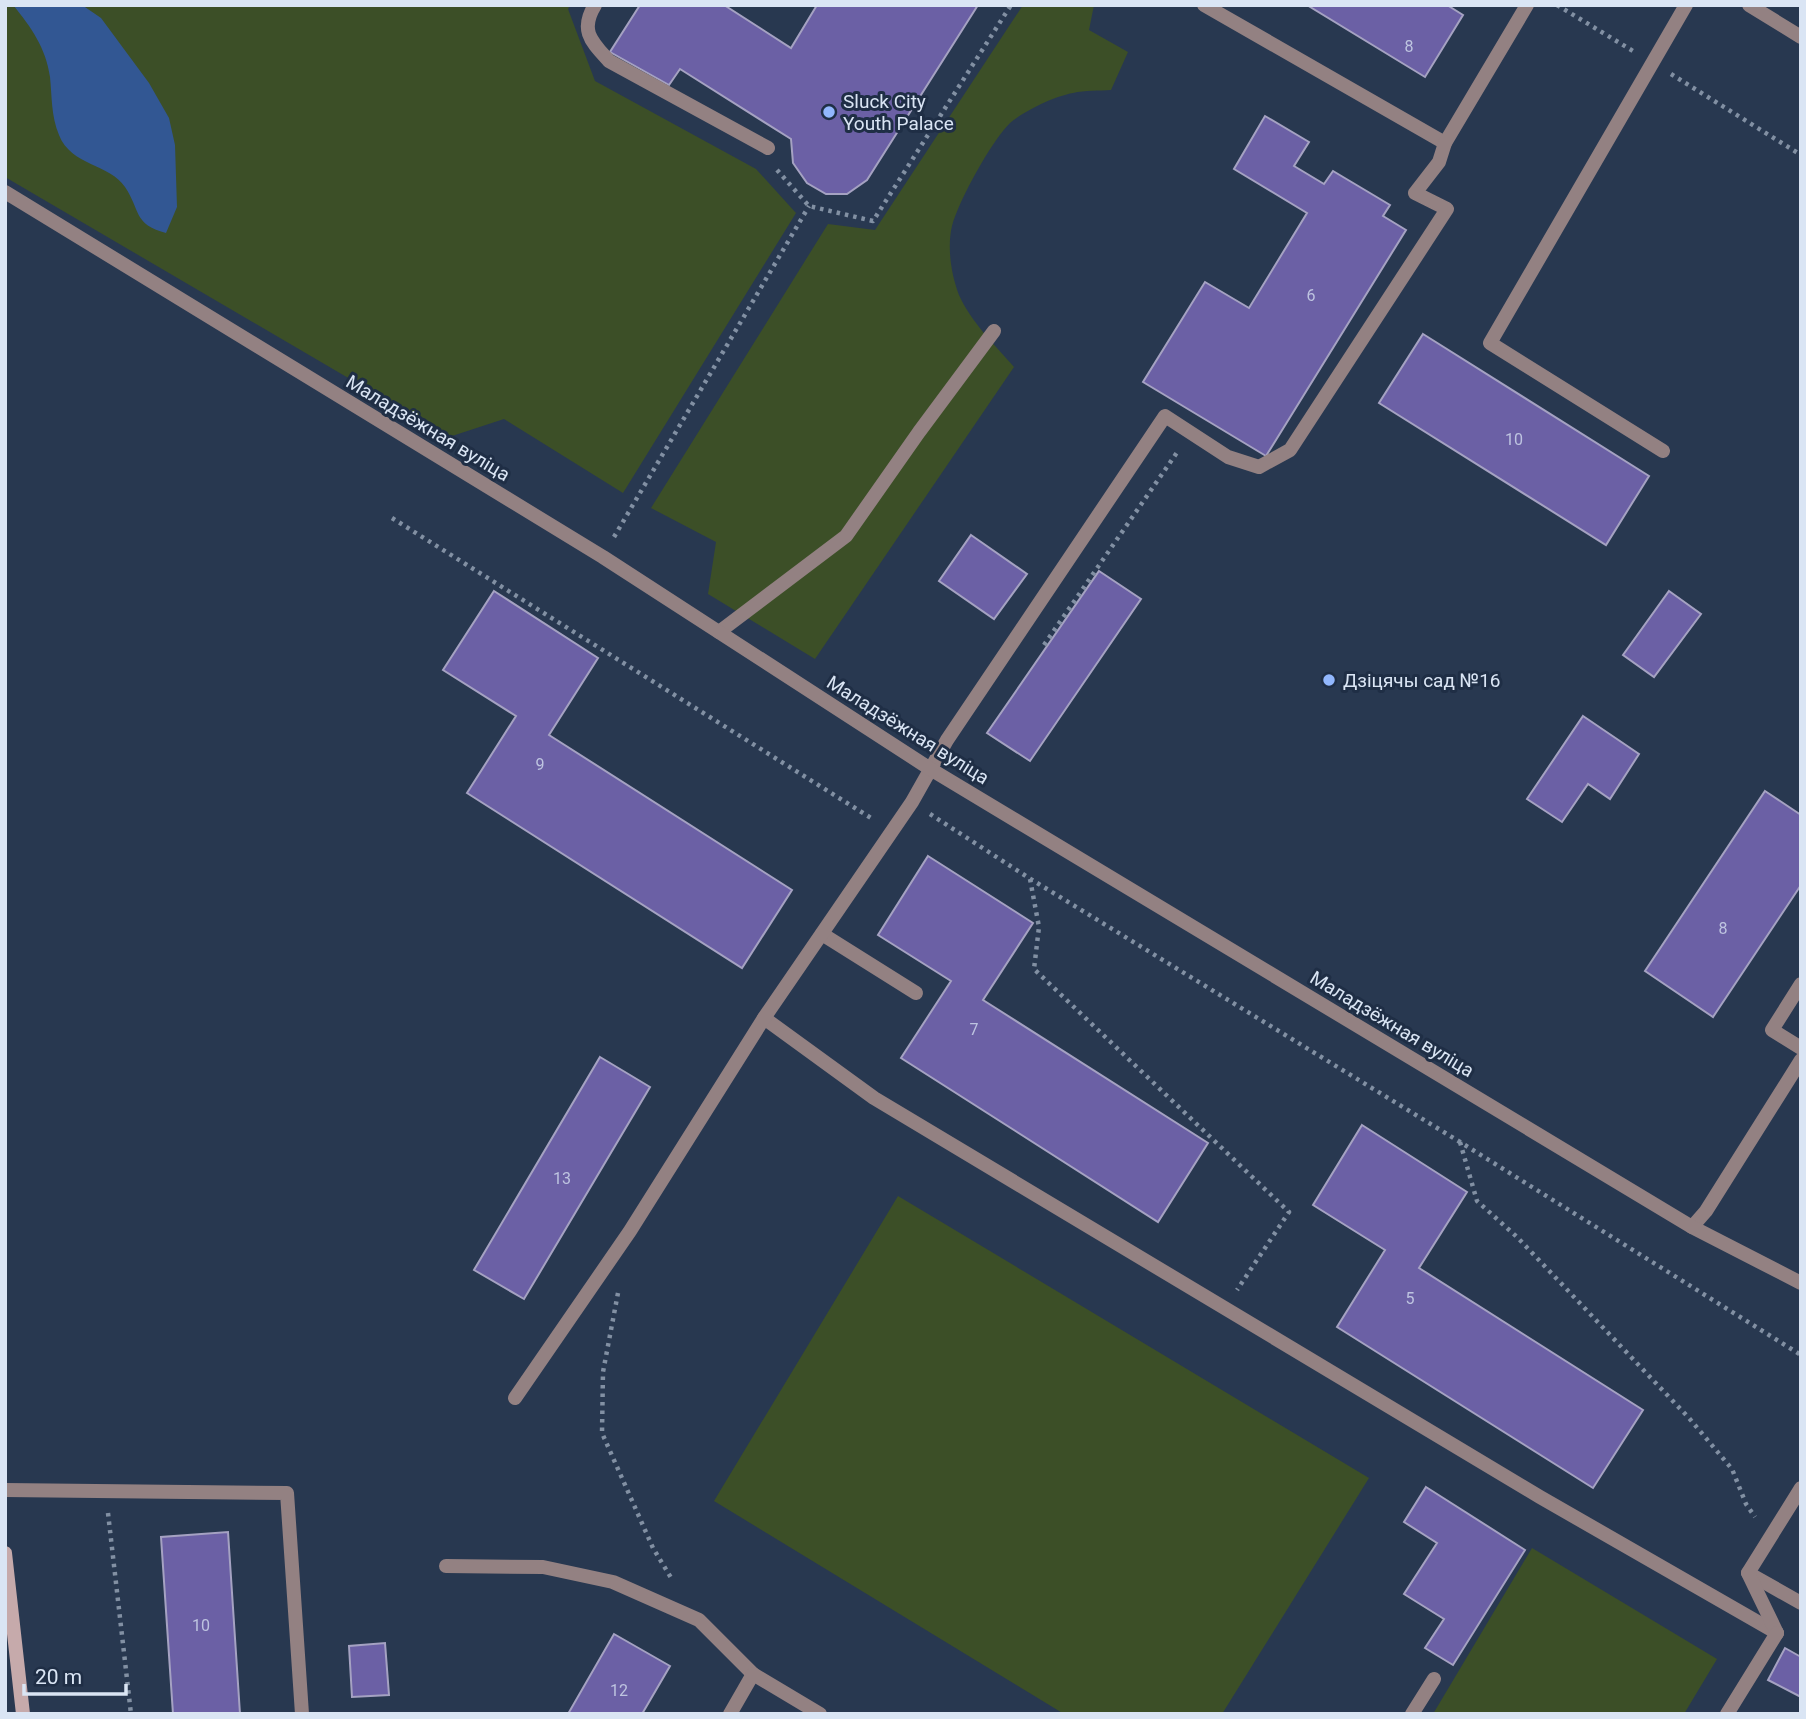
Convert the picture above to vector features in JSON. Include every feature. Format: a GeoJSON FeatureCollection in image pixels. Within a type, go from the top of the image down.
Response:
{"type":"FeatureCollection","features":[{"type":"Feature","properties":{"kind":"main road"},"geometry":{"type":"LineString","coordinates":[[5,1553],[23,1714]]}},
{"type":"Feature","properties":{"kind":"street"},"geometry":{"type":"LineString","coordinates":[[595,5],[588,16],[589,39],[609,61],[768,148]]}},
{"type":"Feature","properties":{"kind":"street"},"geometry":{"type":"LineString","coordinates":[[1204,5],[1445,143]]}},
{"type":"Feature","properties":{"kind":"street"},"geometry":{"type":"LineString","coordinates":[[515,1398],[630,1231],[764,1018],[893,831],[932,770],[947,740],[1165,416],[1228,457],[1259,467],[1290,450],[1447,209],[1415,193],[1439,162],[1445,143],[1527,5]]}},
{"type":"Feature","properties":{"kind":"street"},"geometry":{"type":"LineString","coordinates":[[1663,452],[1490,343],[1686,5]]}},
{"type":"Feature","properties":{"kind":"street"},"geometry":{"type":"LineString","coordinates":[[1749,5],[1801,37]]}},
{"type":"Feature","properties":{"kind":"street","name":"Маладзёжная вуліца"},"geometry":{"type":"LineString","coordinates":[[5,192],[603,557],[932,770],[1692,1227],[1801,1283]]}},
{"type":"Feature","properties":{"kind":"street"},"geometry":{"type":"LineString","coordinates":[[719,632],[846,536],[994,331]]}},
{"type":"Feature","properties":{"kind":"street"},"geometry":{"type":"LineString","coordinates":[[822,934],[916,993]]}},
{"type":"Feature","properties":{"kind":"street"},"geometry":{"type":"LineString","coordinates":[[1801,984],[1772,1030],[1801,1048]]}},
{"type":"Feature","properties":{"kind":"street"},"geometry":{"type":"LineString","coordinates":[[764,1018],[874,1098],[1540,1497],[1777,1633]]}},
{"type":"Feature","properties":{"kind":"street"},"geometry":{"type":"LineString","coordinates":[[1692,1227],[1706,1211],[1801,1060]]}},
{"type":"Feature","properties":{"kind":"street"},"geometry":{"type":"LineString","coordinates":[[1748,1573],[1801,1488]]}},
{"type":"Feature","properties":{"kind":"street"},"geometry":{"type":"LineString","coordinates":[[5,1490],[287,1493],[302,1714]]}},
{"type":"Feature","properties":{"kind":"street"},"geometry":{"type":"LineString","coordinates":[[446,1566],[542,1567],[613,1583],[699,1620],[753,1674],[820,1714]]}},
{"type":"Feature","properties":{"kind":"street"},"geometry":{"type":"LineString","coordinates":[[1748,1573],[1777,1633]]}},
{"type":"Feature","properties":{"kind":"street"},"geometry":{"type":"LineString","coordinates":[[1748,1573],[1801,1603]]}},
{"type":"Feature","properties":{"kind":"street"},"geometry":{"type":"LineString","coordinates":[[1727,1714],[1777,1633]]}},
{"type":"Feature","properties":{"kind":"street"},"geometry":{"type":"LineString","coordinates":[[730,1714],[753,1674]]}},
{"type":"Feature","properties":{"kind":"street"},"geometry":{"type":"LineString","coordinates":[[1412,1714],[1434,1679]]}},
{"type":"Feature","properties":{"kind":"path"},"geometry":{"type":"LineString","coordinates":[[768,148],[772,165],[809,206],[873,221],[1011,5]]}},
{"type":"Feature","properties":{"kind":"path"},"geometry":{"type":"LineString","coordinates":[[1557,5],[1801,155]]}},
{"type":"Feature","properties":{"kind":"path"},"geometry":{"type":"LineString","coordinates":[[603,557],[809,206]]}},
{"type":"Feature","properties":{"kind":"path"},"geometry":{"type":"LineString","coordinates":[[1040,651],[1190,433]]}},
{"type":"Feature","properties":{"kind":"path"},"geometry":{"type":"LineString","coordinates":[[392,518],[893,831]]}},
{"type":"Feature","properties":{"kind":"path"},"geometry":{"type":"LineString","coordinates":[[912,802],[1029,878],[1801,1355]]}},
{"type":"Feature","properties":{"kind":"path"},"geometry":{"type":"LineString","coordinates":[[1029,878],[1039,927],[1034,969],[1289,1212],[1224,1309]]}},
{"type":"Feature","properties":{"kind":"path"},"geometry":{"type":"LineString","coordinates":[[1460,1142],[1477,1201],[1517,1237],[1689,1418],[1731,1469],[1746,1504],[1769,1537]]}},
{"type":"Feature","properties":{"kind":"path"},"geometry":{"type":"LineString","coordinates":[[620,1282],[603,1372],[602,1433],[653,1548],[699,1620]]}},
{"type":"Feature","properties":{"kind":"path"},"geometry":{"type":"LineString","coordinates":[[106,1491],[131,1714]]}},
{"type":"Feature","properties":{"kind":"green space"},"geometry":{"type":"Polygon","coordinates":[[[5,5],[570,5],[568,9],[595,81],[756,169],[796,213],[623,493],[504,419],[449,437],[5,177],[5,5]]]}},
{"type":"Feature","properties":{"kind":"green space"},"geometry":{"type":"Polygon","coordinates":[[[1023,5],[1094,5],[1089,30],[1128,52],[1111,90],[1082,91],[1058,97],[1031,109],[1010,123],[994,143],[968,187],[952,226],[950,252],[954,278],[959,295],[970,315],[1014,367],[815,659],[708,594],[716,542],[651,508],[828,224],[875,230],[1023,5]]]}},
{"type":"Feature","properties":{"kind":"green space"},"geometry":{"type":"Polygon","coordinates":[[[898,1196],[1369,1478],[1222,1714],[1064,1714],[714,1501],[898,1196]]]}},
{"type":"Feature","properties":{"kind":"green space"},"geometry":{"type":"Polygon","coordinates":[[[1532,1548],[1717,1659],[1684,1714],[1433,1714],[1532,1548]]]}},
{"type":"Feature","properties":{"kind":"water"},"geometry":{"type":"Polygon","coordinates":[[[13,5],[82,5],[101,18],[149,83],[169,118],[175,145],[177,207],[166,233],[143,221],[130,195],[118,179],[81,159],[65,145],[55,121],[45,57],[32,30],[13,5]]]}},
{"type":"Feature","properties":{"kind":"building","name":"Sluck City Youth Palace"},"geometry":{"type":"Polygon","coordinates":[[[640,5],[724,5],[791,48],[817,5],[978,5],[867,180],[847,194],[826,194],[807,183],[793,163],[791,139],[680,69],[669,85],[610,52],[640,5]]]}},
{"type":"Feature","properties":{"kind":"building"},"geometry":{"type":"Polygon","coordinates":[[[1307,5],[1447,5],[1463,15],[1425,77],[1307,5]]]}},
{"type":"Feature","properties":{"kind":"building"},"geometry":{"type":"Polygon","coordinates":[[[1265,116],[1309,142],[1294,166],[1324,184],[1333,171],[1390,205],[1383,216],[1406,230],[1266,456],[1143,382],[1205,282],[1249,308],[1307,213],[1234,169],[1265,116]]]}},
{"type":"Feature","properties":{"kind":"building"},"geometry":{"type":"Polygon","coordinates":[[[1423,334],[1649,476],[1606,545],[1379,403],[1423,334]]]}},
{"type":"Feature","properties":{"kind":"building"},"geometry":{"type":"Polygon","coordinates":[[[971,535],[1027,574],[994,619],[939,581],[971,535]]]}},
{"type":"Feature","properties":{"kind":"building"},"geometry":{"type":"Polygon","coordinates":[[[1099,571],[1141,599],[1030,761],[987,733],[1099,571]]]}},
{"type":"Feature","properties":{"kind":"building"},"geometry":{"type":"Polygon","coordinates":[[[494,591],[598,658],[549,735],[792,890],[742,968],[467,793],[516,716],[443,670],[494,591]]]}},
{"type":"Feature","properties":{"kind":"building"},"geometry":{"type":"Polygon","coordinates":[[[1669,591],[1701,614],[1654,677],[1623,655],[1669,591]]]}},
{"type":"Feature","properties":{"kind":"building"},"geometry":{"type":"Polygon","coordinates":[[[1583,716],[1639,754],[1610,799],[1588,784],[1562,822],[1527,799],[1583,716]]]}},
{"type":"Feature","properties":{"kind":"building"},"geometry":{"type":"Polygon","coordinates":[[[1765,791],[1801,815],[1801,885],[1713,1017],[1645,971],[1765,791]]]}},
{"type":"Feature","properties":{"kind":"building"},"geometry":{"type":"Polygon","coordinates":[[[928,856],[1033,923],[983,1000],[1208,1143],[1158,1222],[901,1058],[951,981],[878,935],[928,856]]]}},
{"type":"Feature","properties":{"kind":"building"},"geometry":{"type":"Polygon","coordinates":[[[600,1057],[650,1087],[524,1299],[474,1270],[600,1057]]]}},
{"type":"Feature","properties":{"kind":"building"},"geometry":{"type":"Polygon","coordinates":[[[1362,1125],[1467,1192],[1419,1268],[1643,1410],[1593,1488],[1337,1327],[1385,1250],[1313,1205],[1362,1125]]]}},
{"type":"Feature","properties":{"kind":"building"},"geometry":{"type":"Polygon","coordinates":[[[1426,1487],[1525,1550],[1453,1665],[1425,1648],[1444,1619],[1404,1594],[1437,1543],[1404,1522],[1426,1487]]]}},
{"type":"Feature","properties":{"kind":"building"},"geometry":{"type":"Polygon","coordinates":[[[228,1532],[240,1714],[173,1714],[161,1537],[228,1532]]]}},
{"type":"Feature","properties":{"kind":"building"},"geometry":{"type":"Polygon","coordinates":[[[614,1634],[670,1666],[642,1714],[568,1714],[614,1634]]]}},
{"type":"Feature","properties":{"kind":"building"},"geometry":{"type":"Polygon","coordinates":[[[385,1643],[389,1695],[352,1697],[349,1646],[385,1643]]]}},
{"type":"Feature","properties":{"kind":"building"},"geometry":{"type":"Polygon","coordinates":[[[1785,1648],[1801,1657],[1801,1697],[1768,1680],[1785,1648]]]}},
{"type":"Feature","properties":{"kind":"place","name":"Sluck City Youth Palace"},"geometry":{"type":"Point","coordinates":[829,112]}},
{"type":"Feature","properties":{"kind":"place","name":"Дзіцячы сад №16"},"geometry":{"type":"Point","coordinates":[1329,680]}}]}
